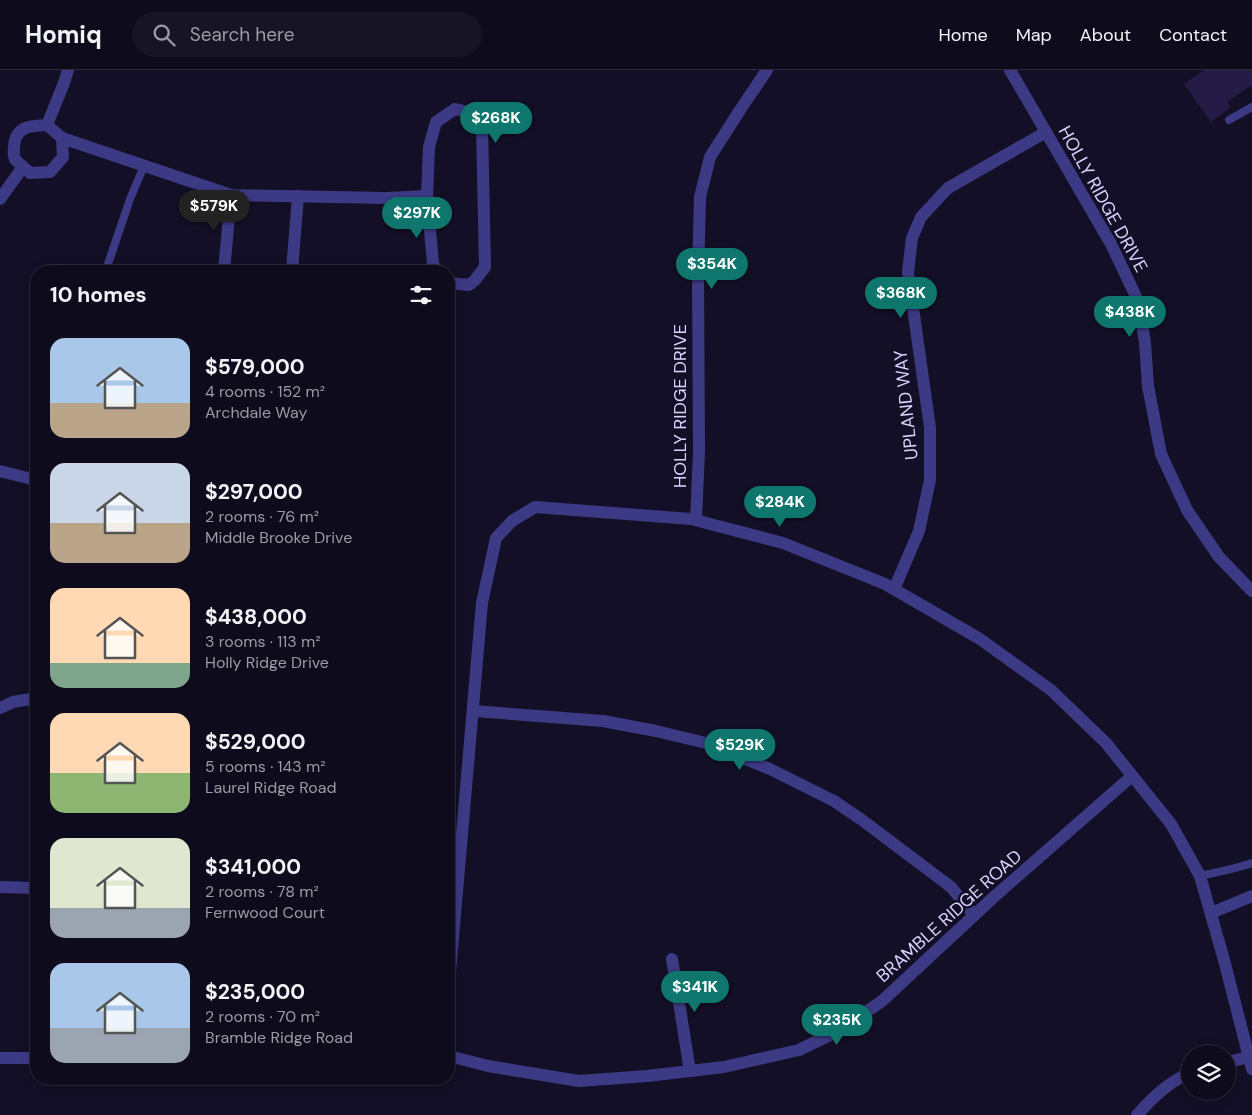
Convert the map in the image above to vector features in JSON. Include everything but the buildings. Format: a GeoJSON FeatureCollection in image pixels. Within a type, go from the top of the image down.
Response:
{"type":"FeatureCollection","features":[{"type":"Feature","properties":{"kind":"street"},"geometry":{"type":"LineString","coordinates":[[47,125],[68,70]]}},
{"type":"Feature","properties":{"kind":"street","name":"HOLLY RIDGE DRIVE"},"geometry":{"type":"LineString","coordinates":[[696,520],[700,197],[710,157],[768,70]]}},
{"type":"Feature","properties":{"kind":"street","name":"HOLLY RIDGE DRIVE"},"geometry":{"type":"LineString","coordinates":[[1010,70],[1111,244],[1139,303],[1145,343],[1148,386],[1161,454],[1187,510],[1219,557],[1252,591]]}},
{"type":"Feature","properties":{"kind":"street"},"geometry":{"type":"LineString","coordinates":[[434,265],[427,196],[429,147],[436,122],[455,110],[469,112],[482,127],[485,267],[476,280],[468,285],[455,284]]}},
{"type":"Feature","properties":{"kind":"street"},"geometry":{"type":"LineString","coordinates":[[62,138],[63,157],[50,172],[30,173],[14,156],[15,141],[20,132],[28,126],[47,125],[62,138],[231,194],[387,198],[427,196]]}},
{"type":"Feature","properties":{"kind":"street","name":"UPLAND WAY"},"geometry":{"type":"LineString","coordinates":[[894,589],[920,531],[930,480],[930,428],[908,272],[912,238],[921,218],[948,188],[1046,132]]}},
{"type":"Feature","properties":{"kind":"street"},"geometry":{"type":"LineString","coordinates":[[0,199],[24,167]]}},
{"type":"Feature","properties":{"kind":"street"},"geometry":{"type":"LineString","coordinates":[[225,265],[231,194]]}},
{"type":"Feature","properties":{"kind":"street"},"geometry":{"type":"LineString","coordinates":[[292,265],[298,196]]}},
{"type":"Feature","properties":{"kind":"street"},"geometry":{"type":"LineString","coordinates":[[0,471],[30,478]]}},
{"type":"Feature","properties":{"kind":"street"},"geometry":{"type":"LineString","coordinates":[[455,916],[482,603],[496,538],[512,521],[535,507],[696,520],[783,543],[885,584],[980,639],[1051,690],[1106,743],[1171,824],[1200,876],[1251,1063],[1236,1062]]}},
{"type":"Feature","properties":{"kind":"street"},"geometry":{"type":"LineString","coordinates":[[0,708],[13,702],[30,699]]}},
{"type":"Feature","properties":{"kind":"street"},"geometry":{"type":"LineString","coordinates":[[473,711],[603,721],[656,731],[706,743],[770,769],[834,801],[862,820],[951,887],[974,915]]}},
{"type":"Feature","properties":{"kind":"street","name":"BRAMBLE RIDGE ROAD"},"geometry":{"type":"LineString","coordinates":[[455,1058],[488,1066],[579,1081],[724,1067],[799,1050],[840,1030],[882,1001],[974,915],[1132,776]]}},
{"type":"Feature","properties":{"kind":"street"},"geometry":{"type":"LineString","coordinates":[[0,887],[30,888]]}},
{"type":"Feature","properties":{"kind":"street"},"geometry":{"type":"LineString","coordinates":[[1211,913],[1252,896]]}},
{"type":"Feature","properties":{"kind":"street"},"geometry":{"type":"LineString","coordinates":[[672,959],[690,1071]]}},
{"type":"Feature","properties":{"kind":"street"},"geometry":{"type":"LineString","coordinates":[[0,1058],[30,1058]]}},
{"type":"Feature","properties":{"kind":"street"},"geometry":{"type":"LineString","coordinates":[[1137,1115],[1154,1096],[1181,1076]]}},
{"type":"Feature","properties":{"kind":"lane"},"geometry":{"type":"LineString","coordinates":[[1229,120],[1252,106]]}},
{"type":"Feature","properties":{"kind":"lane"},"geometry":{"type":"LineString","coordinates":[[108,265],[144,166]]}},
{"type":"Feature","properties":{"kind":"lane"},"geometry":{"type":"LineString","coordinates":[[1200,876],[1240,868],[1252,863]]}}]}
